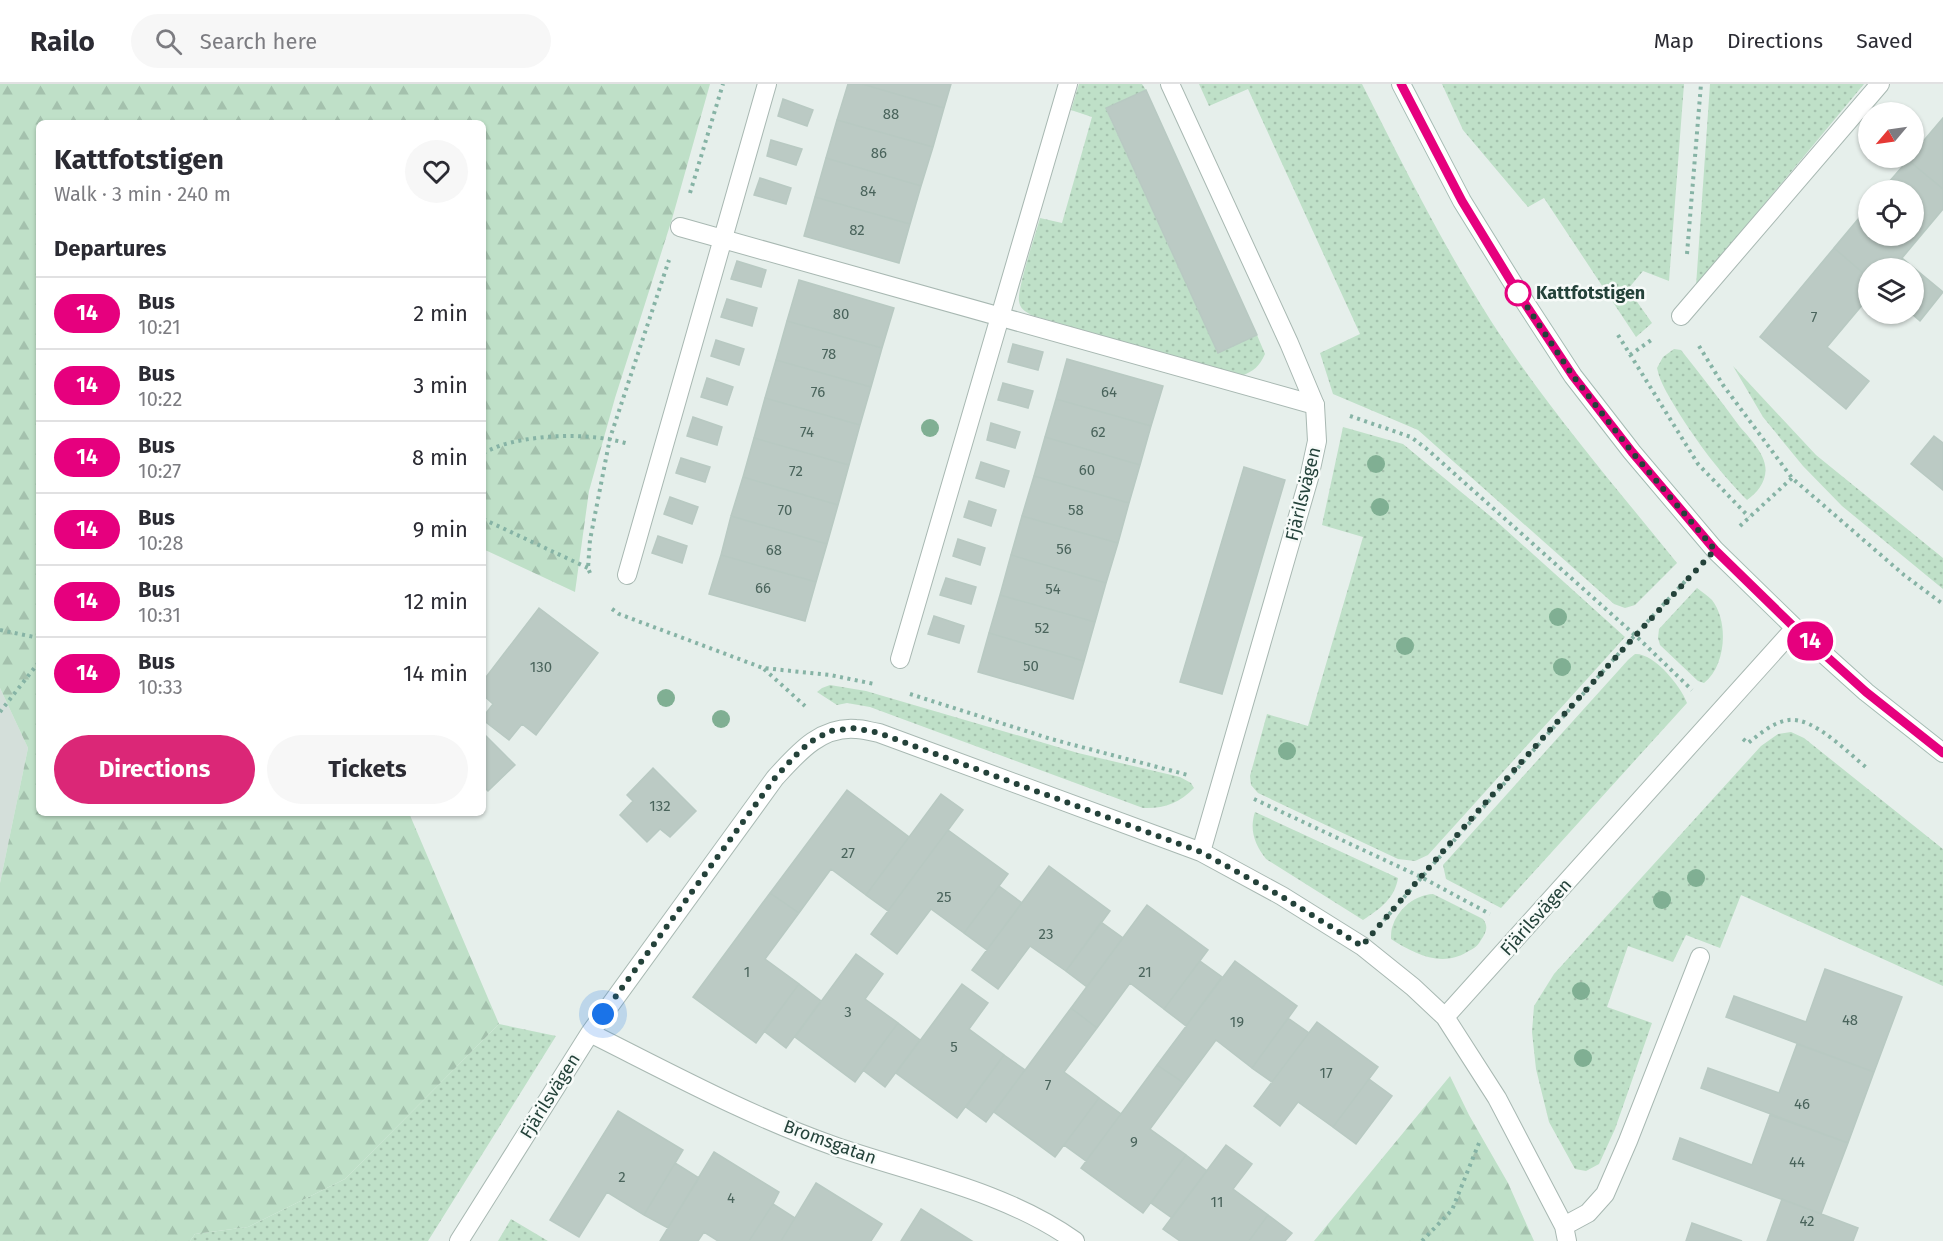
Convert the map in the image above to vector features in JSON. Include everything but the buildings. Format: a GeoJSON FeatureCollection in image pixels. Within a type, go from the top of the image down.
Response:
{"type":"FeatureCollection","features":[{"type":"Feature","properties":{"kind":"street"},"geometry":{"type":"LineString","coordinates":[[627,575],[766,84]]}},
{"type":"Feature","properties":{"kind":"street"},"geometry":{"type":"LineString","coordinates":[[900,659],[1068,84]]}},
{"type":"Feature","properties":{"kind":"street","name":"Fjärilsvägen"},"geometry":{"type":"LineString","coordinates":[[1170,84],[1289,343],[1315,405],[1317,441],[1309,478],[1201,852]]}},
{"type":"Feature","properties":{"kind":"street"},"geometry":{"type":"LineString","coordinates":[[1401,84],[1462,201],[1518,293],[1573,376],[1632,452],[1715,550],[1795,628],[1866,692],[1943,753]]}},
{"type":"Feature","properties":{"kind":"street"},"geometry":{"type":"LineString","coordinates":[[1681,316],[1880,84]]}},
{"type":"Feature","properties":{"kind":"street"},"geometry":{"type":"LineString","coordinates":[[681,226],[1315,405]]}},
{"type":"Feature","properties":{"kind":"street","name":"Fjärilsvägen"},"geometry":{"type":"LineString","coordinates":[[1445,1017],[1795,628]]}},
{"type":"Feature","properties":{"kind":"street","name":"Fjärilsvägen"},"geometry":{"type":"LineString","coordinates":[[459,1241],[590,1033],[775,778],[810,742],[830,731],[855,728],[879,733],[1201,852],[1281,896],[1362,946],[1413,987],[1445,1017],[1497,1098],[1565,1234],[1605,1194],[1700,957]]}},
{"type":"Feature","properties":{"kind":"street","name":"Bromsgatan"},"geometry":{"type":"LineString","coordinates":[[590,1033],[744,1110],[834,1145],[1004,1203],[1060,1230],[1075,1241]]}},
{"type":"Feature","properties":{"kind":"path"},"geometry":{"type":"LineString","coordinates":[[1686,258],[1701,84]]}},
{"type":"Feature","properties":{"kind":"path"},"geometry":{"type":"LineString","coordinates":[[1681,316],[1723,385],[1792,478],[1904,574],[1943,604]]}},
{"type":"Feature","properties":{"kind":"path"},"geometry":{"type":"LineString","coordinates":[[1618,335],[1698,464],[1749,517]]}},
{"type":"Feature","properties":{"kind":"path"},"geometry":{"type":"LineString","coordinates":[[1315,405],[1412,437],[1635,635],[1748,743],[1769,727],[1790,720],[1814,725],[1867,768]]}},
{"type":"Feature","properties":{"kind":"path"},"geometry":{"type":"LineString","coordinates":[[486,452],[509,443],[559,436],[609,438]]}},
{"type":"Feature","properties":{"kind":"path"},"geometry":{"type":"LineString","coordinates":[[1362,946],[1635,635],[1715,550],[1792,478]]}},
{"type":"Feature","properties":{"kind":"path"},"geometry":{"type":"LineString","coordinates":[[486,520],[588,568]]}},
{"type":"Feature","properties":{"kind":"path"},"geometry":{"type":"LineString","coordinates":[[0,630],[36,637]]}},
{"type":"Feature","properties":{"kind":"path"},"geometry":{"type":"LineString","coordinates":[[0,712],[36,666]]}},
{"type":"Feature","properties":{"kind":"path"},"geometry":{"type":"LineString","coordinates":[[763,668],[830,731]]}},
{"type":"Feature","properties":{"kind":"path"},"geometry":{"type":"LineString","coordinates":[[1422,1241],[1452,1210],[1497,1098]]}},
{"type":"Feature","properties":{"kind":"shaded area"},"geometry":{"type":"Polygon","coordinates":[[[0,688],[28,748],[0,883],[0,688]]]}},
{"type":"Feature","properties":{"kind":"green space"},"geometry":{"type":"Polygon","coordinates":[[[0,84],[710,84],[672,219],[615,398],[589,491],[575,592],[486,550],[486,120],[36,120],[36,816],[410,816],[499,1024],[345,1179],[248,1227],[195,1234],[190,1241],[0,1241],[0,883],[28,748],[0,688],[0,84]]]}},
{"type":"Feature","properties":{"kind":"green space"},"geometry":{"type":"Polygon","coordinates":[[[1079,84],[1142,84],[1146,90],[1106,109],[1218,353],[1257,335],[1265,354],[1256,368],[1241,376],[1031,315],[1020,306],[1021,285],[1040,218],[1062,223],[1092,117],[1071,110],[1079,84]]]}},
{"type":"Feature","properties":{"kind":"green space"},"geometry":{"type":"Polygon","coordinates":[[[1199,84],[1362,84],[1439,234],[1512,353],[1557,414],[1677,563],[1635,605],[1625,608],[1614,604],[1418,430],[1333,394],[1320,353],[1360,334],[1248,89],[1209,106],[1199,84]]]}},
{"type":"Feature","properties":{"kind":"green space"},"geometry":{"type":"Polygon","coordinates":[[[1442,84],[1684,84],[1669,281],[1643,271],[1628,289],[1652,323],[1636,337],[1544,198],[1528,207],[1463,130],[1442,84]]]}},
{"type":"Feature","properties":{"kind":"green space"},"geometry":{"type":"Polygon","coordinates":[[[1710,84],[1864,84],[1696,286],[1710,84]]]}},
{"type":"Feature","properties":{"kind":"green space"},"geometry":{"type":"Polygon","coordinates":[[[1674,349],[1681,350],[1762,455],[1766,470],[1764,480],[1755,494],[1747,500],[1701,446],[1677,410],[1658,374],[1657,368],[1663,357],[1674,349]]]}},
{"type":"Feature","properties":{"kind":"green space"},"geometry":{"type":"Polygon","coordinates":[[[1733,366],[1816,455],[1943,558],[1943,589],[1842,506],[1803,466],[1763,417],[1733,366]]]}},
{"type":"Feature","properties":{"kind":"green space"},"geometry":{"type":"Polygon","coordinates":[[[1343,427],[1403,444],[1495,520],[1625,637],[1428,855],[1415,861],[1398,859],[1258,793],[1251,785],[1250,776],[1267,714],[1308,726],[1363,537],[1322,525],[1343,427]]]}},
{"type":"Feature","properties":{"kind":"green space"},"geometry":{"type":"Polygon","coordinates":[[[1697,588],[1712,600],[1723,631],[1721,655],[1717,666],[1704,683],[1698,681],[1660,645],[1658,638],[1659,629],[1697,588]]]}},
{"type":"Feature","properties":{"kind":"green space"},"geometry":{"type":"Polygon","coordinates":[[[1635,654],[1650,659],[1666,672],[1687,703],[1501,908],[1446,879],[1443,865],[1635,654]]]}},
{"type":"Feature","properties":{"kind":"green space"},"geometry":{"type":"Polygon","coordinates":[[[830,685],[866,691],[1078,753],[1180,777],[1191,783],[1194,788],[1183,798],[1171,804],[1143,808],[870,707],[847,703],[837,705],[817,692],[830,685]]]}},
{"type":"Feature","properties":{"kind":"green space"},"geometry":{"type":"Polygon","coordinates":[[[1791,732],[1804,738],[1943,849],[1943,986],[1741,895],[1720,948],[1686,935],[1673,962],[1628,946],[1607,1007],[1652,1023],[1615,1129],[1599,1164],[1586,1171],[1575,1169],[1549,1122],[1536,1069],[1532,1032],[1534,1006],[1554,974],[1761,746],[1778,734],[1791,732]]]}},
{"type":"Feature","properties":{"kind":"green space"},"geometry":{"type":"Polygon","coordinates":[[[1255,812],[1398,878],[1394,891],[1381,907],[1363,920],[1266,859],[1254,837],[1255,812]]]}},
{"type":"Feature","properties":{"kind":"green space"},"geometry":{"type":"Polygon","coordinates":[[[1433,894],[1483,919],[1486,930],[1475,947],[1457,957],[1437,959],[1408,949],[1391,939],[1392,927],[1399,913],[1408,903],[1433,894]]]}},
{"type":"Feature","properties":{"kind":"green space"},"geometry":{"type":"Polygon","coordinates":[[[499,1024],[556,1036],[428,1241],[190,1241],[195,1234],[248,1227],[345,1179],[499,1024]]]}},
{"type":"Feature","properties":{"kind":"green space"},"geometry":{"type":"Polygon","coordinates":[[[1450,1076],[1469,1115],[1508,1183],[1534,1241],[1314,1241],[1450,1076]]]}},
{"type":"Feature","properties":{"kind":"green space"},"geometry":{"type":"Polygon","coordinates":[[[511,1219],[548,1241],[498,1241],[511,1219]]]}},
{"type":"Feature","properties":{"kind":"bus line","name":"14"},"geometry":{"type":"LineString","coordinates":[[1401,84],[1462,201],[1518,293],[1573,376],[1632,452],[1715,550],[1795,628],[1866,692],[1943,753]]}},
{"type":"Feature","properties":{"kind":"place","name":"Kattfotstigen"},"geometry":{"type":"Point","coordinates":[1518,293]}},
{"type":"Feature","properties":{"kind":"route"},"geometry":{"type":"LineString","coordinates":[[603,1014],[775,778],[810,742],[830,731],[855,728],[879,733],[1201,852],[1281,896],[1362,946],[1635,635],[1715,550],[1632,452],[1573,376],[1518,293]]}}]}
